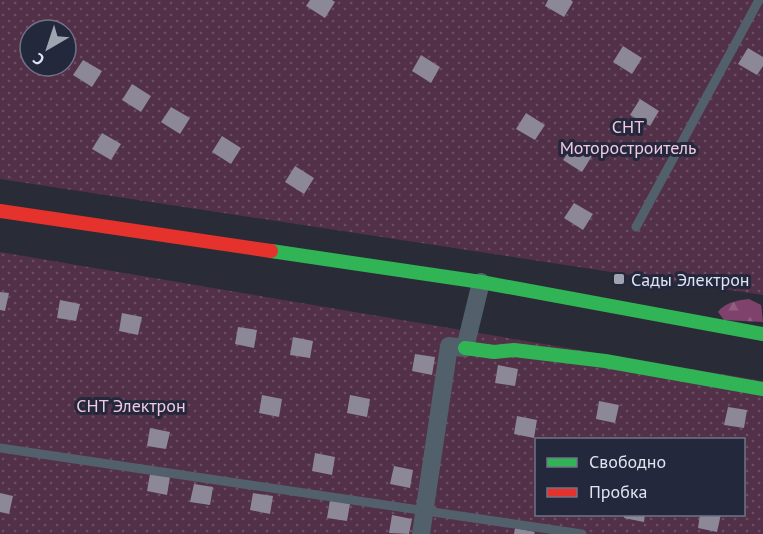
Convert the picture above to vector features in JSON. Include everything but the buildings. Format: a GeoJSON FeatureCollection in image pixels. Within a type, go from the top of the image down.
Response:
{"type":"FeatureCollection","features":[{"type":"Feature","properties":{"kind":"street"},"geometry":{"type":"LineString","coordinates":[[0,211],[481,282],[763,334]]}},
{"type":"Feature","properties":{"kind":"street"},"geometry":{"type":"LineString","coordinates":[[465,348],[481,282]]}},
{"type":"Feature","properties":{"kind":"street"},"geometry":{"type":"LineString","coordinates":[[421,534],[449,346],[494,352],[514,350],[605,361],[763,389]]}},
{"type":"Feature","properties":{"kind":"lane"},"geometry":{"type":"LineString","coordinates":[[636,227],[759,0]]}},
{"type":"Feature","properties":{"kind":"lane"},"geometry":{"type":"LineString","coordinates":[[0,448],[582,534]]}},
{"type":"Feature","properties":{"kind":"green space","name":"СНТ Моторостроитель"},"geometry":{"type":"Polygon","coordinates":[[[0,0],[763,0],[763,295],[0,179],[0,0]]]}},
{"type":"Feature","properties":{"kind":"green space","name":"СНТ Электрон"},"geometry":{"type":"Polygon","coordinates":[[[0,252],[763,381],[763,534],[0,534],[0,252]]]}},
{"type":"Feature","properties":{"kind":"green space"},"geometry":{"type":"Polygon","coordinates":[[[749,299],[761,305],[763,322],[724,320],[718,312],[728,304],[749,299]]]}},
{"type":"Feature","properties":{"kind":"traffic: fast"},"geometry":{"type":"LineString","coordinates":[[271,251],[481,282],[763,334]]}},
{"type":"Feature","properties":{"kind":"traffic: fast"},"geometry":{"type":"LineString","coordinates":[[465,348],[494,352],[514,350],[605,361],[763,389]]}},
{"type":"Feature","properties":{"kind":"traffic: jam"},"geometry":{"type":"LineString","coordinates":[[0,211],[271,251]]}},
{"type":"Feature","properties":{"kind":"place","name":"Сады Электрон"},"geometry":{"type":"Point","coordinates":[619,279]}}]}
